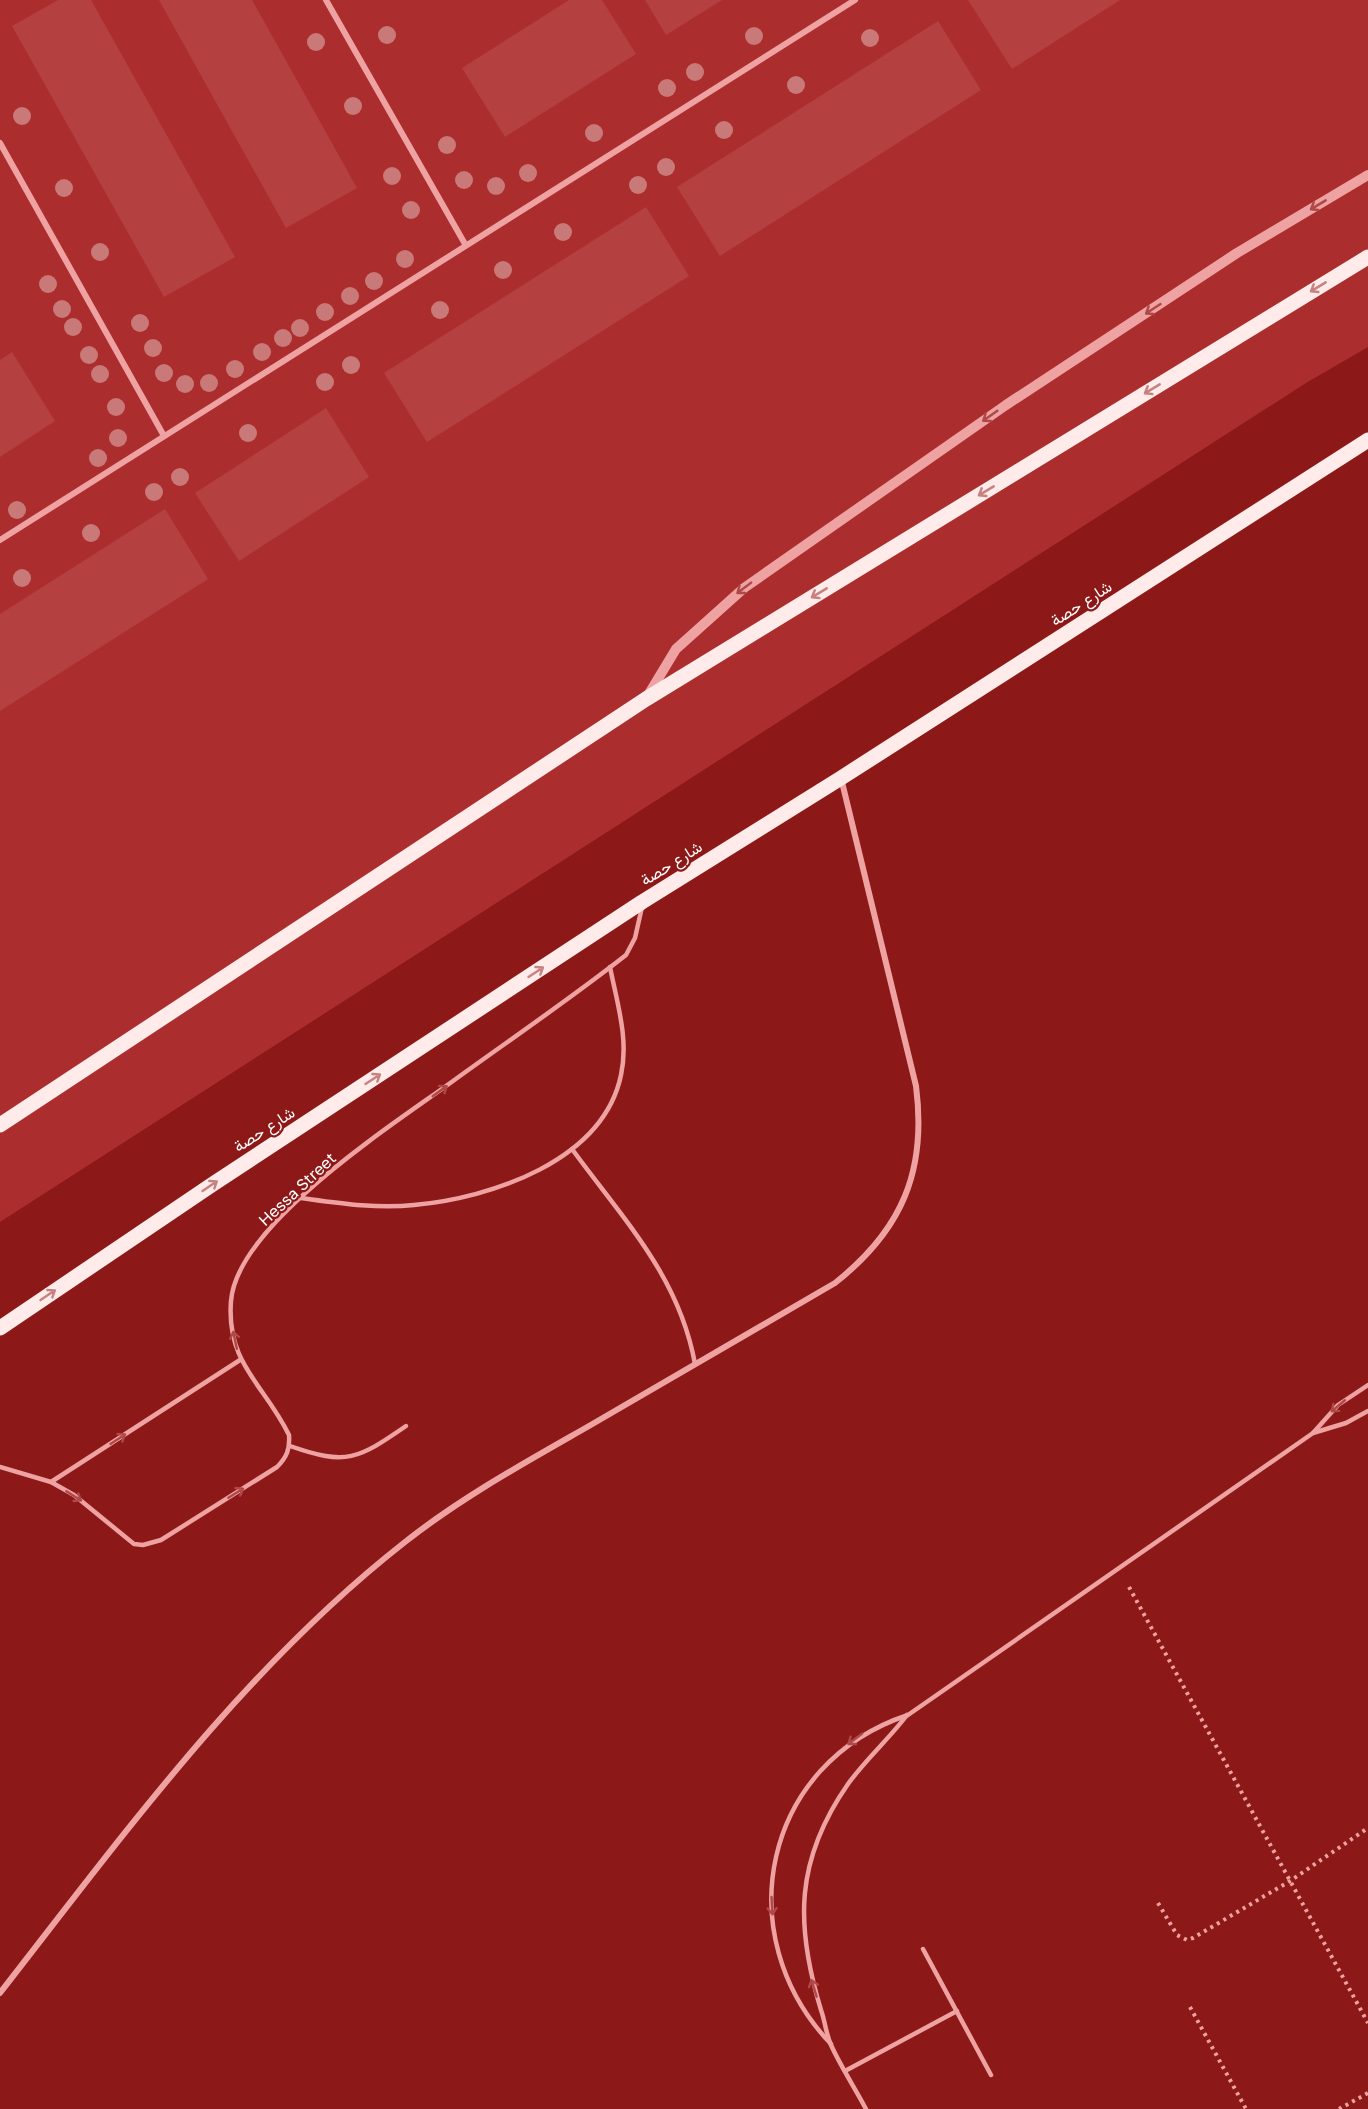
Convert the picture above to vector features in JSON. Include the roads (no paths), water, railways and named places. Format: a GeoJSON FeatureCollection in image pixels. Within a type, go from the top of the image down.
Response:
{"type":"FeatureCollection","features":[{"type":"Feature","properties":{"kind":"main road"},"geometry":{"type":"LineString","coordinates":[[0,1125],[646,699],[1368,256]]}},
{"type":"Feature","properties":{"kind":"main road","name":"شارع حصة"},"geometry":{"type":"LineString","coordinates":[[0,1328],[213,1184],[642,902],[841,778],[1368,440]]}},
{"type":"Feature","properties":{"kind":"street"},"geometry":{"type":"LineString","coordinates":[[326,0],[465,244]]}},
{"type":"Feature","properties":{"kind":"street"},"geometry":{"type":"LineString","coordinates":[[0,540],[465,244],[855,0]]}},
{"type":"Feature","properties":{"kind":"street"},"geometry":{"type":"LineString","coordinates":[[0,143],[164,436]]}},
{"type":"Feature","properties":{"kind":"street"},"geometry":{"type":"LineString","coordinates":[[646,699],[676,649],[744,588],[1026,392],[1238,253],[1368,175]]}},
{"type":"Feature","properties":{"kind":"street"},"geometry":{"type":"LineString","coordinates":[[0,1993],[138,1815],[274,1660],[337,1598],[407,1541],[481,1489],[835,1283],[854,1268],[886,1233],[902,1206],[912,1178],[919,1137],[916,1086],[841,778]]}},
{"type":"Feature","properties":{"kind":"lane","name":"Hessa Street"},"geometry":{"type":"LineString","coordinates":[[290,1446],[284,1424],[240,1360],[233,1331],[231,1300],[241,1269],[264,1235],[342,1162],[626,955],[634,938],[642,902]]}},
{"type":"Feature","properties":{"kind":"lane"},"geometry":{"type":"LineString","coordinates":[[301,1198],[374,1207],[415,1205],[482,1192],[512,1182],[543,1168],[572,1149],[605,1113],[616,1095],[622,1075],[624,1034],[610,968]]}},
{"type":"Feature","properties":{"kind":"lane"},"geometry":{"type":"LineString","coordinates":[[572,1149],[672,1288],[684,1317],[695,1364]]}},
{"type":"Feature","properties":{"kind":"lane"},"geometry":{"type":"LineString","coordinates":[[51,1482],[240,1360]]}},
{"type":"Feature","properties":{"kind":"lane"},"geometry":{"type":"LineString","coordinates":[[866,2109],[831,2044],[800,2005],[778,1953],[771,1896],[778,1848],[791,1812],[806,1787],[825,1765],[858,1736],[908,1714],[1313,1433],[1338,1406],[1368,1385]]}},
{"type":"Feature","properties":{"kind":"lane"},"geometry":{"type":"LineString","coordinates":[[1313,1433],[1346,1423],[1368,1410]]}},
{"type":"Feature","properties":{"kind":"lane"},"geometry":{"type":"LineString","coordinates":[[0,1467],[51,1482],[99,1513],[125,1540],[144,1545],[161,1540],[277,1467],[285,1458],[290,1446],[322,1457],[357,1456],[373,1449],[406,1426]]}},
{"type":"Feature","properties":{"kind":"lane"},"geometry":{"type":"LineString","coordinates":[[831,2044],[805,1952],[803,1923],[809,1866],[818,1838],[849,1783],[908,1714]]}},
{"type":"Feature","properties":{"kind":"lane"},"geometry":{"type":"LineString","coordinates":[[923,1949],[991,2075]]}},
{"type":"Feature","properties":{"kind":"lane"},"geometry":{"type":"LineString","coordinates":[[845,2071],[957,2011]]}}]}
